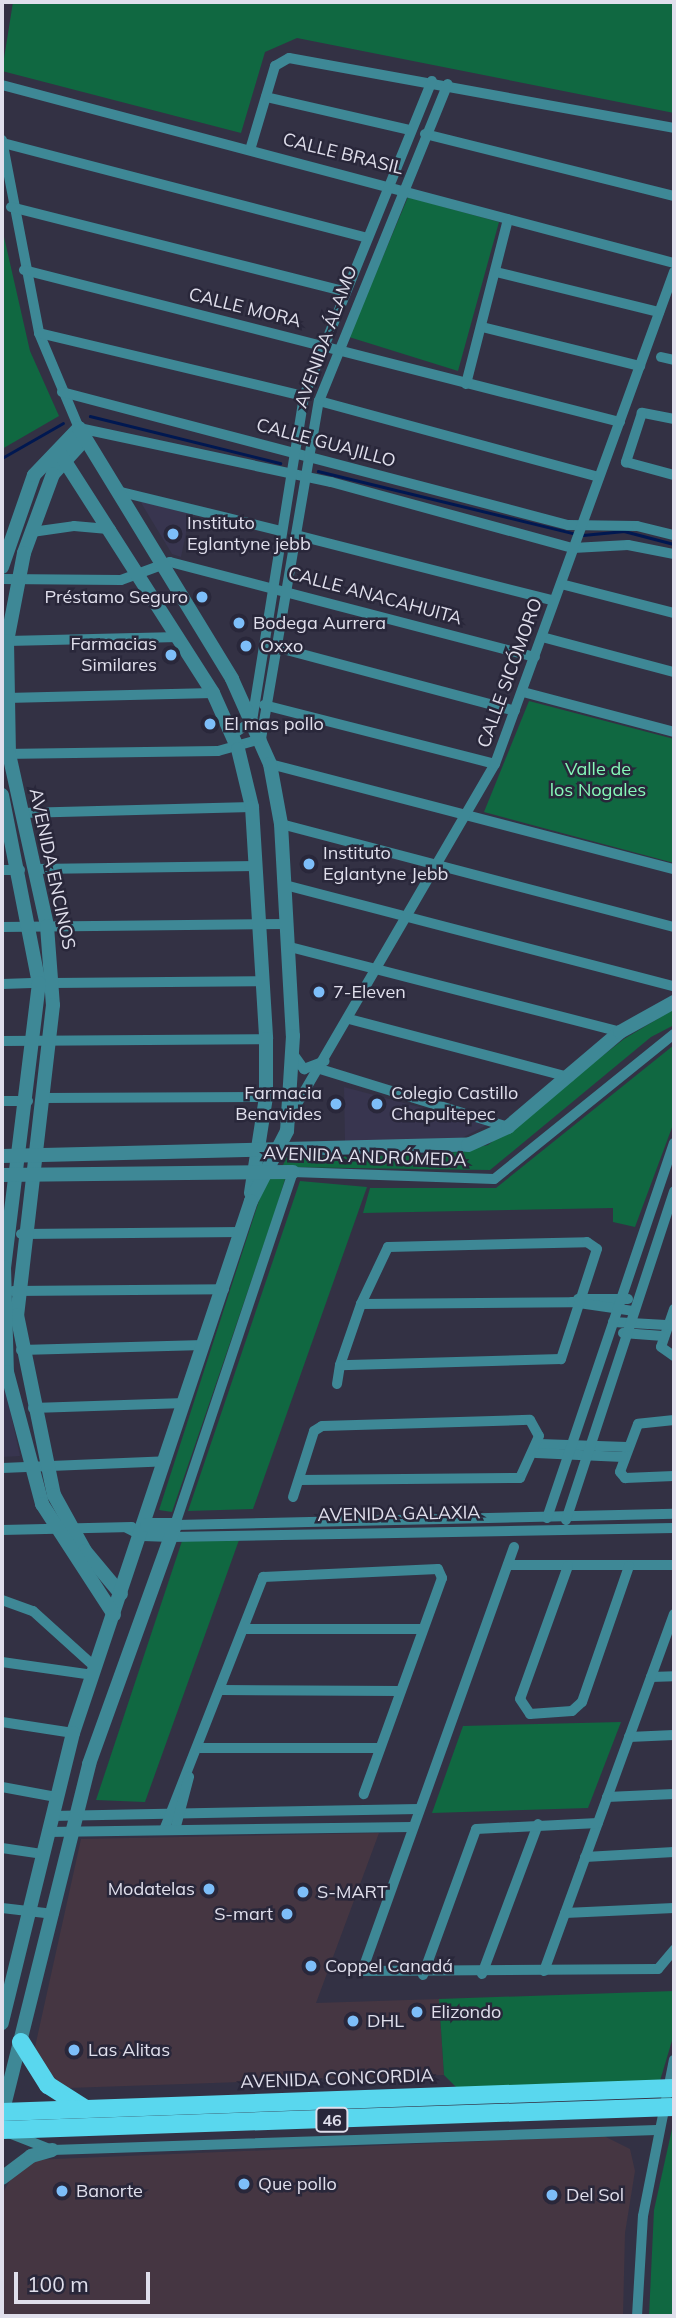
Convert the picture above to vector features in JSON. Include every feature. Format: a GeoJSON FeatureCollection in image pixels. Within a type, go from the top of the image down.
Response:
{"type":"FeatureCollection","features":[{"type":"Feature","properties":{"kind":"main road"},"geometry":{"type":"LineString","coordinates":[[21,2042],[48,2085],[84,2108]]}},
{"type":"Feature","properties":{"kind":"main road","name":"AVENIDA CONCORDIA"},"geometry":{"type":"LineString","coordinates":[[2,2116],[84,2108],[669,2097]]}},
{"type":"Feature","properties":{"kind":"main road","name":"46"},"geometry":{"type":"LineString","coordinates":[[2,2116],[669,2097]]}},
{"type":"Feature","properties":{"kind":"street"},"geometry":{"type":"LineString","coordinates":[[250,149],[280,61],[298,58],[674,128]]}},
{"type":"Feature","properties":{"kind":"street","name":"AVENIDA ÁLAMO"},"geometry":{"type":"LineString","coordinates":[[249,702],[273,586],[288,473],[304,396],[321,345],[432,81]]}},
{"type":"Feature","properties":{"kind":"street","name":"AVENIDA ÁLAMO"},"geometry":{"type":"LineString","coordinates":[[261,739],[271,706],[308,456],[319,401],[402,187],[448,84]]}},
{"type":"Feature","properties":{"kind":"street","name":"CALLE BRASIL"},"geometry":{"type":"LineString","coordinates":[[2,85],[402,187],[508,219],[674,263]]}},
{"type":"Feature","properties":{"kind":"street"},"geometry":{"type":"LineString","coordinates":[[266,97],[410,130]]}},
{"type":"Feature","properties":{"kind":"street"},"geometry":{"type":"LineString","coordinates":[[425,134],[674,196]]}},
{"type":"Feature","properties":{"kind":"street"},"geometry":{"type":"LineString","coordinates":[[258,1171],[276,1153],[288,1124],[293,1054],[290,947],[281,824],[270,764],[252,721],[249,702],[117,491],[62,392],[39,333],[11,207],[2,142],[365,237]]}},
{"type":"Feature","properties":{"kind":"street"},"geometry":{"type":"LineString","coordinates":[[11,207],[343,291]]}},
{"type":"Feature","properties":{"kind":"street"},"geometry":{"type":"LineString","coordinates":[[466,384],[508,219]]}},
{"type":"Feature","properties":{"kind":"street","name":"CALLE MORA"},"geometry":{"type":"LineString","coordinates":[[24,270],[620,422]]}},
{"type":"Feature","properties":{"kind":"street"},"geometry":{"type":"LineString","coordinates":[[496,272],[659,312]]}},
{"type":"Feature","properties":{"kind":"street","name":"CALLE SICÓMORO"},"geometry":{"type":"LineString","coordinates":[[288,1124],[470,815],[495,764],[674,272]]}},
{"type":"Feature","properties":{"kind":"street"},"geometry":{"type":"LineString","coordinates":[[482,327],[640,366]]}},
{"type":"Feature","properties":{"kind":"street"},"geometry":{"type":"LineString","coordinates":[[39,333],[304,396]]}},
{"type":"Feature","properties":{"kind":"street"},"geometry":{"type":"LineString","coordinates":[[662,357],[674,360]]}},
{"type":"Feature","properties":{"kind":"street","name":"CALLE GUAJILLO"},"geometry":{"type":"LineString","coordinates":[[62,392],[580,529],[637,526],[674,535]]}},
{"type":"Feature","properties":{"kind":"street"},"geometry":{"type":"LineString","coordinates":[[319,401],[599,477]]}},
{"type":"Feature","properties":{"kind":"street"},"geometry":{"type":"LineString","coordinates":[[674,418],[642,413],[626,460],[674,475]]}},
{"type":"Feature","properties":{"kind":"street","name":"CALLE GUAJILLO"},"geometry":{"type":"LineString","coordinates":[[85,432],[288,473],[574,545],[628,545],[674,554]]}},
{"type":"Feature","properties":{"kind":"street","name":"AVENIDA ENCINOS"},"geometry":{"type":"LineString","coordinates":[[2,567],[34,475],[85,432]]}},
{"type":"Feature","properties":{"kind":"street"},"geometry":{"type":"LineString","coordinates":[[2,2023],[8,1974],[28,1912],[65,1759],[145,1530],[251,1201],[258,1171],[256,1154],[266,1097],[264,981],[252,807],[235,742],[213,693],[180,638],[60,453]]}},
{"type":"Feature","properties":{"kind":"street","name":"AVENIDA ENCINOS"},"geometry":{"type":"LineString","coordinates":[[10,814],[5,754],[9,581],[32,532],[60,453]]}},
{"type":"Feature","properties":{"kind":"street"},"geometry":{"type":"LineString","coordinates":[[117,491],[281,531]]}},
{"type":"Feature","properties":{"kind":"street"},"geometry":{"type":"LineString","coordinates":[[32,532],[111,529]]}},
{"type":"Feature","properties":{"kind":"street"},"geometry":{"type":"LineString","coordinates":[[296,535],[554,601]]}},
{"type":"Feature","properties":{"kind":"street"},"geometry":{"type":"LineString","coordinates":[[9,581],[140,575],[162,563]]}},
{"type":"Feature","properties":{"kind":"street","name":"CALLE ANACAHUITA"},"geometry":{"type":"LineString","coordinates":[[162,563],[273,586],[535,657]]}},
{"type":"Feature","properties":{"kind":"street"},"geometry":{"type":"LineString","coordinates":[[561,584],[674,612]]}},
{"type":"Feature","properties":{"kind":"street"},"geometry":{"type":"LineString","coordinates":[[542,637],[674,672]]}},
{"type":"Feature","properties":{"kind":"street"},"geometry":{"type":"LineString","coordinates":[[7,641],[180,638]]}},
{"type":"Feature","properties":{"kind":"street"},"geometry":{"type":"LineString","coordinates":[[279,648],[515,711]]}},
{"type":"Feature","properties":{"kind":"street"},"geometry":{"type":"LineString","coordinates":[[523,692],[674,732]]}},
{"type":"Feature","properties":{"kind":"street"},"geometry":{"type":"LineString","coordinates":[[6,698],[213,693]]}},
{"type":"Feature","properties":{"kind":"street"},"geometry":{"type":"LineString","coordinates":[[249,702],[495,764]]}},
{"type":"Feature","properties":{"kind":"street"},"geometry":{"type":"LineString","coordinates":[[235,742],[252,721]]}},
{"type":"Feature","properties":{"kind":"street"},"geometry":{"type":"LineString","coordinates":[[5,754],[261,739]]}},
{"type":"Feature","properties":{"kind":"street"},"geometry":{"type":"LineString","coordinates":[[270,764],[674,869]]}},
{"type":"Feature","properties":{"kind":"street","name":"AVENIDA ENCINOS"},"geometry":{"type":"LineString","coordinates":[[2,795],[28,870],[40,926],[45,983],[44,1041],[24,1175],[10,1233],[2,1291],[7,1372],[30,1468],[114,1615]]}},
{"type":"Feature","properties":{"kind":"street"},"geometry":{"type":"LineString","coordinates":[[10,814],[252,807]]}},
{"type":"Feature","properties":{"kind":"street"},"geometry":{"type":"LineString","coordinates":[[281,824],[674,927]]}},
{"type":"Feature","properties":{"kind":"street"},"geometry":{"type":"LineString","coordinates":[[2,870],[257,866]]}},
{"type":"Feature","properties":{"kind":"street"},"geometry":{"type":"LineString","coordinates":[[285,885],[674,986]]}},
{"type":"Feature","properties":{"kind":"street"},"geometry":{"type":"LineString","coordinates":[[2,927],[288,924]]}},
{"type":"Feature","properties":{"kind":"street"},"geometry":{"type":"LineString","coordinates":[[290,947],[620,1032]]}},
{"type":"Feature","properties":{"kind":"street"},"geometry":{"type":"LineString","coordinates":[[2,984],[264,981]]}},
{"type":"Feature","properties":{"kind":"street","name":"AVENIDA ANDRÓMEDA"},"geometry":{"type":"LineString","coordinates":[[2,1156],[256,1154],[447,1148],[508,1127],[620,1032],[674,1002]]}},
{"type":"Feature","properties":{"kind":"street"},"geometry":{"type":"LineString","coordinates":[[349,1019],[569,1077]]}},
{"type":"Feature","properties":{"kind":"street","name":"AVENIDA ANDRÓMEDA"},"geometry":{"type":"LineString","coordinates":[[2,1175],[258,1171],[494,1179],[674,1034]]}},
{"type":"Feature","properties":{"kind":"street"},"geometry":{"type":"LineString","coordinates":[[2,1041],[266,1039]]}},
{"type":"Feature","properties":{"kind":"street"},"geometry":{"type":"LineString","coordinates":[[293,1054],[304,1069],[323,1065],[508,1127]]}},
{"type":"Feature","properties":{"kind":"street"},"geometry":{"type":"LineString","coordinates":[[2,1101],[266,1097]]}},
{"type":"Feature","properties":{"kind":"street"},"geometry":{"type":"LineString","coordinates":[[288,1124],[305,1152]]}},
{"type":"Feature","properties":{"kind":"street"},"geometry":{"type":"LineString","coordinates":[[541,1531],[573,1448],[674,1143]]}},
{"type":"Feature","properties":{"kind":"street"},"geometry":{"type":"LineString","coordinates":[[52,2150],[2,2116],[64,1874],[89,1764],[173,1531],[293,1172]]}},
{"type":"Feature","properties":{"kind":"street"},"geometry":{"type":"LineString","coordinates":[[563,1530],[628,1328],[671,1207],[674,1191]]}},
{"type":"Feature","properties":{"kind":"street"},"geometry":{"type":"LineString","coordinates":[[653,1207],[671,1207]]}},
{"type":"Feature","properties":{"kind":"street"},"geometry":{"type":"LineString","coordinates":[[10,1233],[242,1232]]}},
{"type":"Feature","properties":{"kind":"street","name":"AVENIDA ENCINOS"},"geometry":{"type":"LineString","coordinates":[[10,1233],[21,1350],[44,1464],[64,1529],[121,1594]]}},
{"type":"Feature","properties":{"kind":"street"},"geometry":{"type":"LineString","coordinates":[[337,1384],[340,1365],[382,1251],[593,1245],[597,1255],[561,1359],[340,1365]]}},
{"type":"Feature","properties":{"kind":"street"},"geometry":{"type":"LineString","coordinates":[[2,1291],[224,1289]]}},
{"type":"Feature","properties":{"kind":"street"},"geometry":{"type":"LineString","coordinates":[[361,1304],[579,1301],[636,1305]]}},
{"type":"Feature","properties":{"kind":"street"},"geometry":{"type":"LineString","coordinates":[[674,1309],[665,1331],[663,1351],[674,1356]]}},
{"type":"Feature","properties":{"kind":"street"},"geometry":{"type":"LineString","coordinates":[[611,1327],[665,1331]]}},
{"type":"Feature","properties":{"kind":"street"},"geometry":{"type":"LineString","coordinates":[[21,1350],[204,1345]]}},
{"type":"Feature","properties":{"kind":"street"},"geometry":{"type":"LineString","coordinates":[[33,1408],[185,1403]]}},
{"type":"Feature","properties":{"kind":"street"},"geometry":{"type":"LineString","coordinates":[[293,1497],[314,1431],[322,1426],[530,1420],[537,1448],[520,1478],[299,1479]]}},
{"type":"Feature","properties":{"kind":"street"},"geometry":{"type":"LineString","coordinates":[[674,1420],[641,1422],[625,1452],[625,1478],[674,1476]]}},
{"type":"Feature","properties":{"kind":"street"},"geometry":{"type":"LineString","coordinates":[[537,1448],[625,1452]]}},
{"type":"Feature","properties":{"kind":"street"},"geometry":{"type":"LineString","coordinates":[[2,1468],[30,1468],[44,1464],[166,1461]]}},
{"type":"Feature","properties":{"kind":"street","name":"AVENIDA GALAXIA"},"geometry":{"type":"LineString","coordinates":[[173,1531],[548,1514],[674,1514]]}},
{"type":"Feature","properties":{"kind":"street"},"geometry":{"type":"LineString","coordinates":[[623,1529],[625,1516]]}},
{"type":"Feature","properties":{"kind":"street","name":"AVENIDA GALAXIA"},"geometry":{"type":"LineString","coordinates":[[2,1530],[127,1528],[173,1531],[541,1531],[674,1528]]}},
{"type":"Feature","properties":{"kind":"street"},"geometry":{"type":"LineString","coordinates":[[514,1547],[362,1971],[423,1975],[658,1969],[673,1954]]}},
{"type":"Feature","properties":{"kind":"street"},"geometry":{"type":"LineString","coordinates":[[508,1565],[674,1565]]}},
{"type":"Feature","properties":{"kind":"street"},"geometry":{"type":"LineString","coordinates":[[568,1566],[521,1704],[530,1714],[578,1707],[629,1566]]}},
{"type":"Feature","properties":{"kind":"street"},"geometry":{"type":"LineString","coordinates":[[169,1830],[263,1577],[275,1572],[443,1573],[364,1794]]}},
{"type":"Feature","properties":{"kind":"street"},"geometry":{"type":"LineString","coordinates":[[2,1600],[33,1611],[94,1671]]}},
{"type":"Feature","properties":{"kind":"street"},"geometry":{"type":"LineString","coordinates":[[544,1971],[674,1618]]}},
{"type":"Feature","properties":{"kind":"street"},"geometry":{"type":"LineString","coordinates":[[244,1629],[421,1629]]}},
{"type":"Feature","properties":{"kind":"street"},"geometry":{"type":"LineString","coordinates":[[2,1662],[94,1671]]}},
{"type":"Feature","properties":{"kind":"street"},"geometry":{"type":"LineString","coordinates":[[651,1677],[674,1676]]}},
{"type":"Feature","properties":{"kind":"street"},"geometry":{"type":"LineString","coordinates":[[222,1690],[400,1691]]}},
{"type":"Feature","properties":{"kind":"street"},"geometry":{"type":"LineString","coordinates":[[2,1723],[73,1733]]}},
{"type":"Feature","properties":{"kind":"street"},"geometry":{"type":"LineString","coordinates":[[629,1737],[674,1735]]}},
{"type":"Feature","properties":{"kind":"street"},"geometry":{"type":"LineString","coordinates":[[200,1748],[380,1748]]}},
{"type":"Feature","properties":{"kind":"street"},"geometry":{"type":"LineString","coordinates":[[65,1759],[89,1764]]}},
{"type":"Feature","properties":{"kind":"street"},"geometry":{"type":"LineString","coordinates":[[2,1787],[56,1797]]}},
{"type":"Feature","properties":{"kind":"street"},"geometry":{"type":"LineString","coordinates":[[607,1797],[674,1794]]}},
{"type":"Feature","properties":{"kind":"street"},"geometry":{"type":"LineString","coordinates":[[51,1816],[419,1809]]}},
{"type":"Feature","properties":{"kind":"street"},"geometry":{"type":"LineString","coordinates":[[423,1975],[476,1829],[598,1823]]}},
{"type":"Feature","properties":{"kind":"street"},"geometry":{"type":"LineString","coordinates":[[482,1974],[538,1824]]}},
{"type":"Feature","properties":{"kind":"street"},"geometry":{"type":"LineString","coordinates":[[47,1832],[412,1827]]}},
{"type":"Feature","properties":{"kind":"street"},"geometry":{"type":"LineString","coordinates":[[2,1847],[42,1854]]}},
{"type":"Feature","properties":{"kind":"street"},"geometry":{"type":"LineString","coordinates":[[585,1857],[674,1852]]}},
{"type":"Feature","properties":{"kind":"street"},"geometry":{"type":"LineString","coordinates":[[38,1870],[64,1874]]}},
{"type":"Feature","properties":{"kind":"street"},"geometry":{"type":"LineString","coordinates":[[2,1908],[54,1914]]}},
{"type":"Feature","properties":{"kind":"street"},"geometry":{"type":"LineString","coordinates":[[565,1913],[674,1908]]}},
{"type":"Feature","properties":{"kind":"street"},"geometry":{"type":"LineString","coordinates":[[637,2316],[657,2130],[669,2097],[674,2060]]}},
{"type":"Feature","properties":{"kind":"street"},"geometry":{"type":"LineString","coordinates":[[2,2178],[31,2156],[52,2150],[657,2130]]}},
{"type":"Feature","properties":{"kind":"shaded area","name":"Instituto Eglantyne jebb"},"geometry":{"type":"Polygon","coordinates":[[[140,501],[190,514],[181,557],[172,554],[140,501]]]}},
{"type":"Feature","properties":{"kind":"shaded area","name":"Colegio Castillo Chapultepec"},"geometry":{"type":"Polygon","coordinates":[[[344,1087],[487,1125],[452,1143],[345,1142],[344,1087]]]}},
{"type":"Feature","properties":{"kind":"shaded area"},"geometry":{"type":"Polygon","coordinates":[[[4,1382],[20,1456],[2,1457],[4,1382]]]}},
{"type":"Feature","properties":{"kind":"shaded area"},"geometry":{"type":"Polygon","coordinates":[[[379,1833],[316,2003],[439,1999],[444,2075],[68,2088],[55,2083],[38,2061],[35,2047],[81,1839],[379,1833]]]}},
{"type":"Feature","properties":{"kind":"shaded area"},"geometry":{"type":"Polygon","coordinates":[[[604,2136],[630,2149],[635,2171],[625,2233],[623,2316],[2,2316],[2,2194],[15,2172],[31,2160],[604,2136]]]}},
{"type":"Feature","properties":{"kind":"green space"},"geometry":{"type":"Polygon","coordinates":[[[13,2],[674,2],[674,113],[297,38],[265,52],[241,133],[2,71],[13,2]]]}},
{"type":"Feature","properties":{"kind":"green space"},"geometry":{"type":"Polygon","coordinates":[[[408,197],[499,222],[458,371],[349,337],[408,197]]]}},
{"type":"Feature","properties":{"kind":"green space"},"geometry":{"type":"Polygon","coordinates":[[[2,228],[30,351],[59,416],[2,449],[2,228]]]}},
{"type":"Feature","properties":{"kind":"green space","name":"Valle de los Nogales"},"geometry":{"type":"Polygon","coordinates":[[[529,701],[674,739],[674,863],[484,812],[529,701]]]}},
{"type":"Feature","properties":{"kind":"green space"},"geometry":{"type":"Polygon","coordinates":[[[674,1009],[674,1025],[651,1037],[490,1170],[282,1167],[287,1157],[441,1155],[488,1145],[624,1039],[674,1009]]]}},
{"type":"Feature","properties":{"kind":"green space"},"geometry":{"type":"Polygon","coordinates":[[[674,1045],[674,1122],[635,1227],[613,1222],[613,1208],[363,1213],[370,1188],[496,1188],[674,1045]]]}},
{"type":"Feature","properties":{"kind":"green space"},"geometry":{"type":"Polygon","coordinates":[[[267,1176],[286,1176],[172,1512],[159,1510],[267,1176]]]}},
{"type":"Feature","properties":{"kind":"green space"},"geometry":{"type":"Polygon","coordinates":[[[300,1181],[367,1187],[253,1509],[188,1511],[300,1181]]]}},
{"type":"Feature","properties":{"kind":"green space"},"geometry":{"type":"Polygon","coordinates":[[[239,1540],[145,1802],[96,1800],[182,1541],[239,1540]]]}},
{"type":"Feature","properties":{"kind":"green space"},"geometry":{"type":"Polygon","coordinates":[[[621,1722],[588,1808],[432,1813],[463,1726],[621,1722]]]}},
{"type":"Feature","properties":{"kind":"green space"},"geometry":{"type":"Polygon","coordinates":[[[674,1991],[674,2034],[659,2084],[459,2090],[444,2075],[439,1999],[674,1991]]]}},
{"type":"Feature","properties":{"kind":"green space"},"geometry":{"type":"Polygon","coordinates":[[[674,2120],[674,2316],[649,2316],[654,2210],[674,2120]]]}},
{"type":"Feature","properties":{"kind":"waterway"},"geometry":{"type":"LineString","coordinates":[[90,416],[280,463]]}},
{"type":"Feature","properties":{"kind":"waterway"},"geometry":{"type":"LineString","coordinates":[[2,458],[63,423]]}},
{"type":"Feature","properties":{"kind":"waterway"},"geometry":{"type":"LineString","coordinates":[[318,471],[576,534]]}},
{"type":"Feature","properties":{"kind":"waterway"},"geometry":{"type":"LineString","coordinates":[[583,535],[624,531],[674,544]]}},
{"type":"Feature","properties":{"kind":"place","name":"Instituto Eglantyne jebb"},"geometry":{"type":"Point","coordinates":[173,534]}},
{"type":"Feature","properties":{"kind":"place","name":"Préstamo Seguro"},"geometry":{"type":"Point","coordinates":[202,597]}},
{"type":"Feature","properties":{"kind":"place","name":"Bodega Aurrera"},"geometry":{"type":"Point","coordinates":[239,623]}},
{"type":"Feature","properties":{"kind":"place","name":"Oxxo"},"geometry":{"type":"Point","coordinates":[246,646]}},
{"type":"Feature","properties":{"kind":"place","name":"Farmacias Similares"},"geometry":{"type":"Point","coordinates":[171,655]}},
{"type":"Feature","properties":{"kind":"place","name":"El mas pollo"},"geometry":{"type":"Point","coordinates":[210,724]}},
{"type":"Feature","properties":{"kind":"place","name":"Instituto Eglantyne Jebb"},"geometry":{"type":"Point","coordinates":[309,864]}},
{"type":"Feature","properties":{"kind":"place","name":"7-Eleven"},"geometry":{"type":"Point","coordinates":[319,992]}},
{"type":"Feature","properties":{"kind":"place","name":"Farmacia Benavides"},"geometry":{"type":"Point","coordinates":[336,1104]}},
{"type":"Feature","properties":{"kind":"place","name":"Colegio Castillo Chapultepec"},"geometry":{"type":"Point","coordinates":[377,1104]}},
{"type":"Feature","properties":{"kind":"place","name":"Modatelas"},"geometry":{"type":"Point","coordinates":[209,1889]}},
{"type":"Feature","properties":{"kind":"place","name":"S-MART"},"geometry":{"type":"Point","coordinates":[303,1892]}},
{"type":"Feature","properties":{"kind":"place","name":"S-mart"},"geometry":{"type":"Point","coordinates":[287,1914]}},
{"type":"Feature","properties":{"kind":"place","name":"Coppel Canadá"},"geometry":{"type":"Point","coordinates":[311,1966]}},
{"type":"Feature","properties":{"kind":"place","name":"Elizondo"},"geometry":{"type":"Point","coordinates":[417,2012]}},
{"type":"Feature","properties":{"kind":"place","name":"DHL"},"geometry":{"type":"Point","coordinates":[353,2021]}},
{"type":"Feature","properties":{"kind":"place","name":"Las Alitas"},"geometry":{"type":"Point","coordinates":[74,2050]}},
{"type":"Feature","properties":{"kind":"place","name":"Que pollo"},"geometry":{"type":"Point","coordinates":[244,2184]}},
{"type":"Feature","properties":{"kind":"place","name":"Banorte"},"geometry":{"type":"Point","coordinates":[62,2191]}},
{"type":"Feature","properties":{"kind":"place","name":"Del Sol"},"geometry":{"type":"Point","coordinates":[552,2195]}}]}
